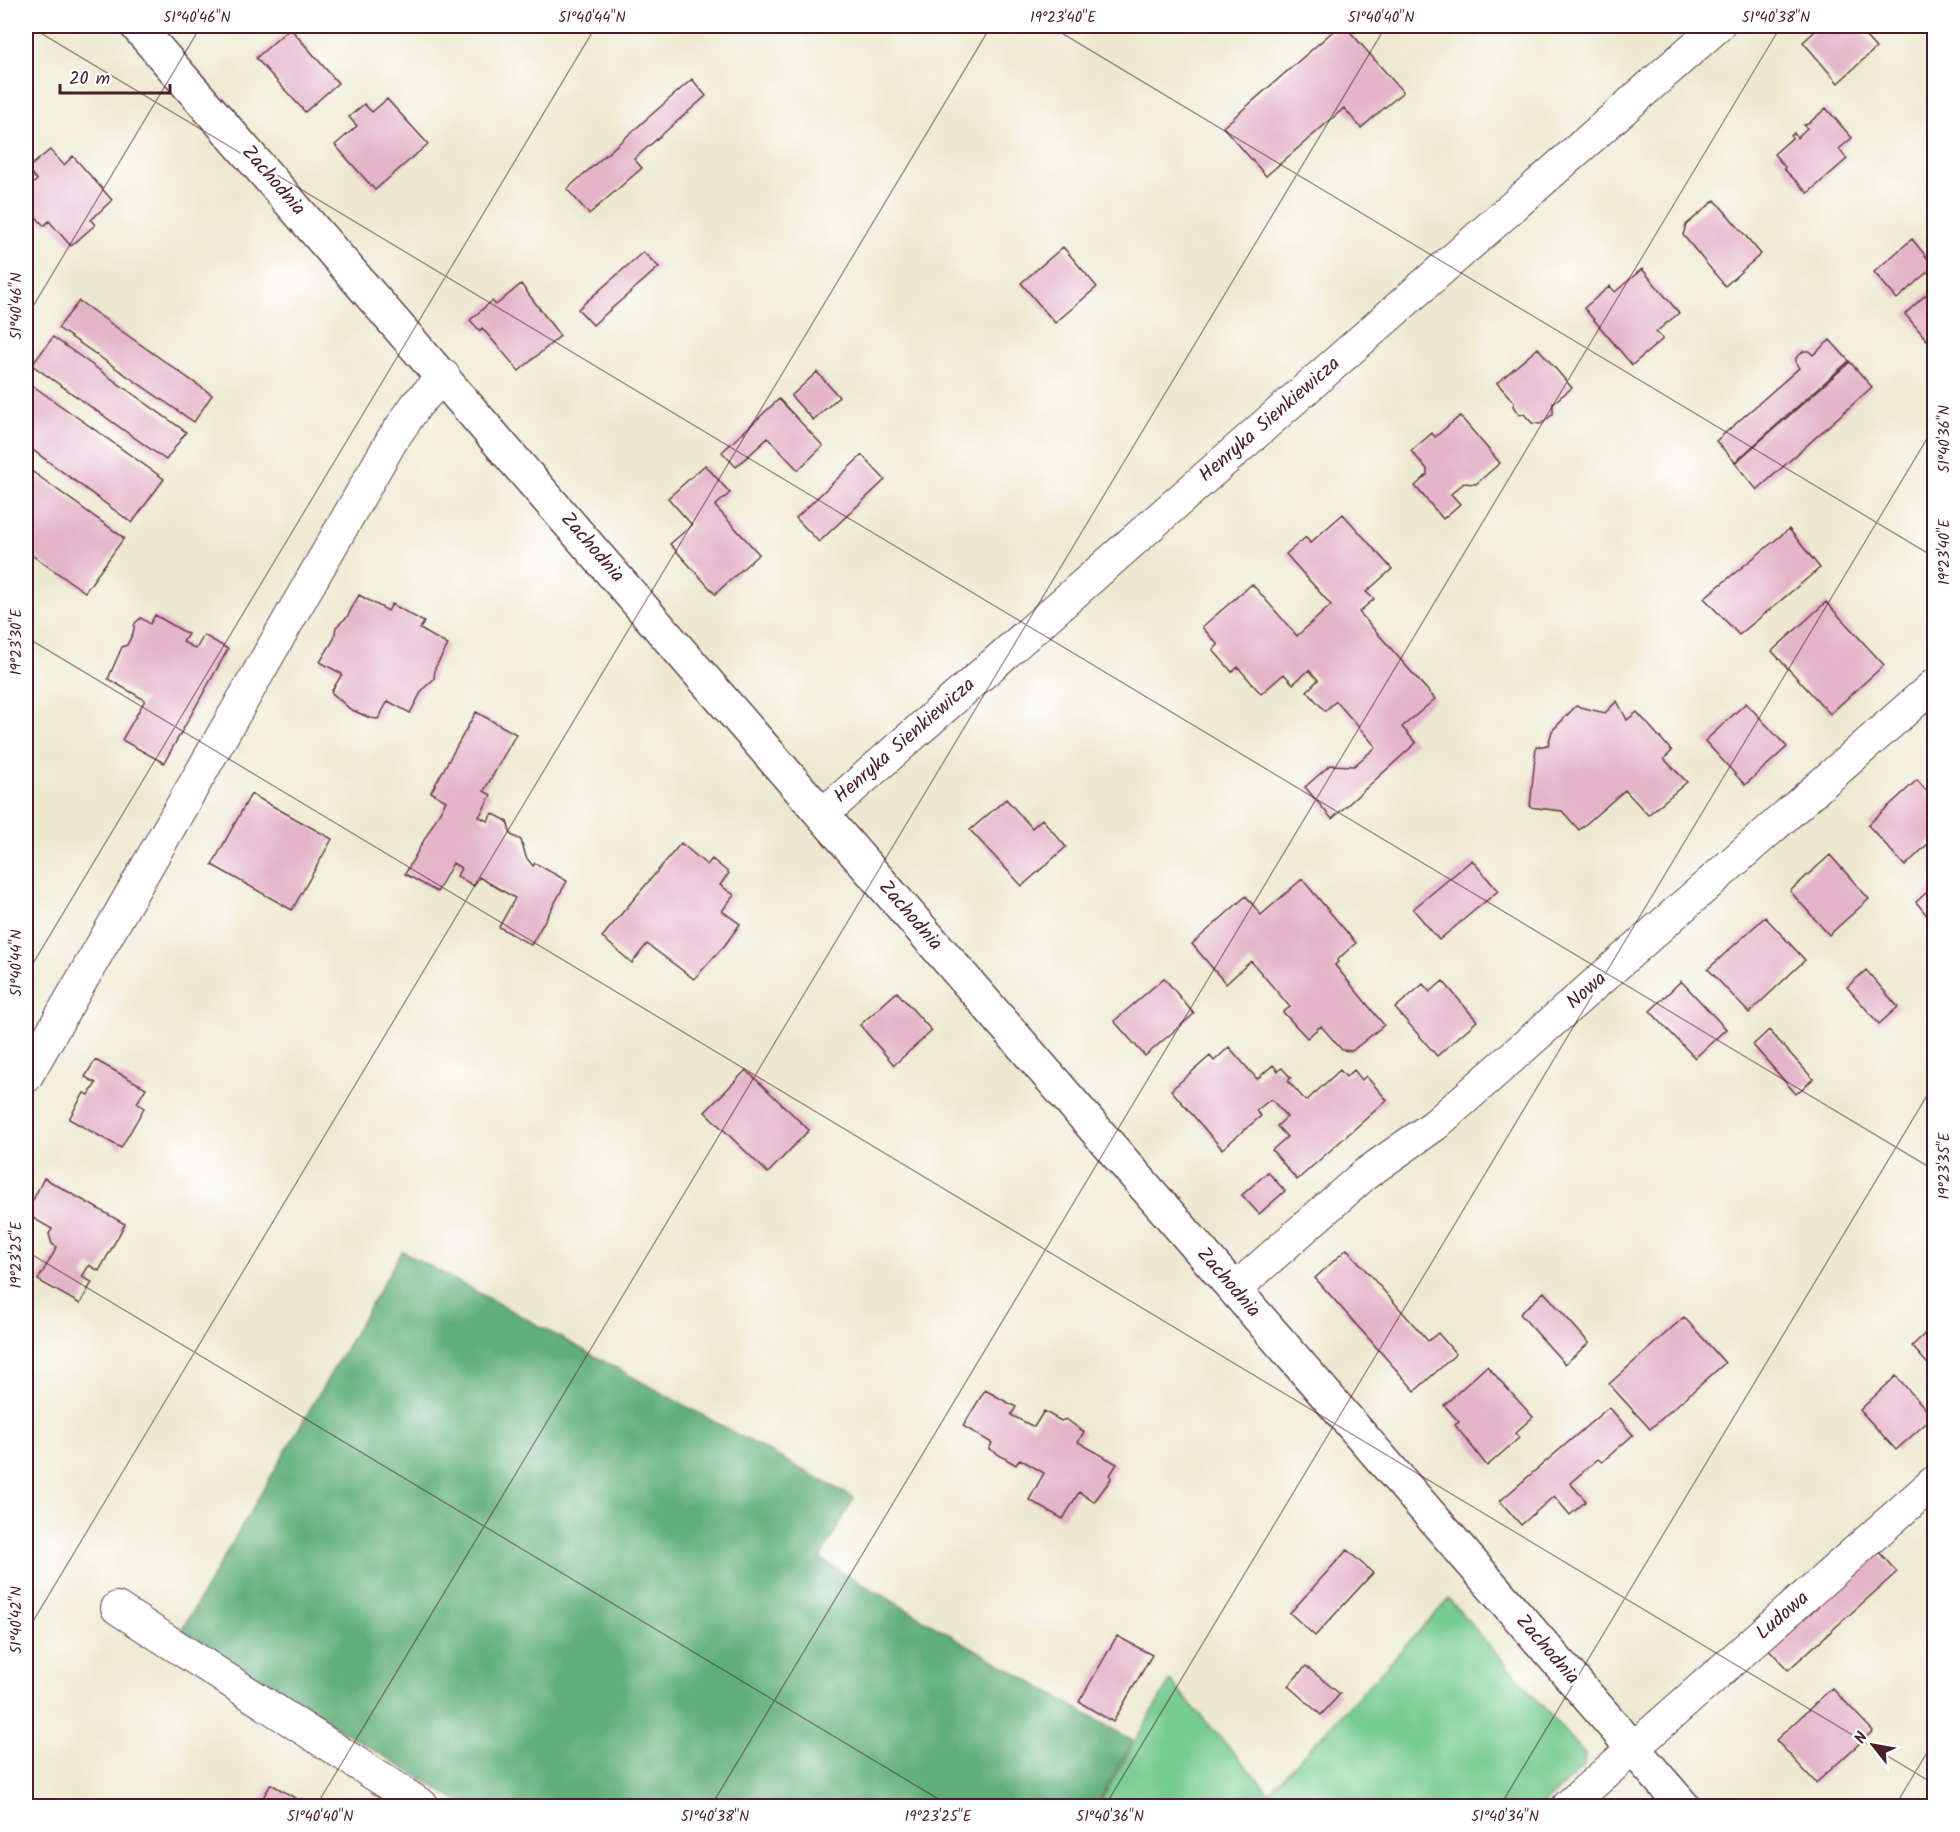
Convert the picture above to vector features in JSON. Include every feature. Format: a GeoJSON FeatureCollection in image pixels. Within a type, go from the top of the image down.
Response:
{"type":"FeatureCollection","features":[{"type":"Feature","properties":{"kind":"street","name":"Zachodnia"},"geometry":{"type":"LineString","coordinates":[[137,26],[444,376],[1683,1806]]}},
{"type":"Feature","properties":{"kind":"street","name":"Henryka Sienkiewicza"},"geometry":{"type":"LineString","coordinates":[[822,815],[1718,26]]}},
{"type":"Feature","properties":{"kind":"street"},"geometry":{"type":"LineString","coordinates":[[26,1077],[392,440],[417,404],[444,376]]}},
{"type":"Feature","properties":{"kind":"street","name":"Nowa"},"geometry":{"type":"LineString","coordinates":[[1234,1290],[1364,1175],[1435,1125],[1935,685]]}},
{"type":"Feature","properties":{"kind":"street","name":"Ludowa"},"geometry":{"type":"LineString","coordinates":[[1568,1806],[1935,1482]]}},
{"type":"Feature","properties":{"kind":"street"},"geometry":{"type":"LineString","coordinates":[[117,1608],[423,1806]]}},
{"type":"Feature","properties":{"kind":"green space"},"geometry":{"type":"Polygon","coordinates":[[[402,1251],[854,1498],[820,1559],[1133,1741],[1096,1806],[465,1806],[181,1631],[402,1251]]]}},
{"type":"Feature","properties":{"kind":"green space"},"geometry":{"type":"Polygon","coordinates":[[[1449,1599],[1585,1755],[1584,1767],[1541,1806],[1098,1806],[1170,1681],[1269,1792],[1449,1599]]]}},
{"type":"Feature","properties":{"kind":"building"},"geometry":{"type":"Polygon","coordinates":[[[1339,26],[1345,26],[1403,92],[1361,128],[1344,108],[1266,176],[1223,127],[1339,26]]]}},
{"type":"Feature","properties":{"kind":"building"},"geometry":{"type":"Polygon","coordinates":[[[1821,26],[1856,26],[1876,48],[1838,83],[1803,42],[1821,26]]]}},
{"type":"Feature","properties":{"kind":"building"},"geometry":{"type":"Polygon","coordinates":[[[290,28],[338,83],[305,112],[256,58],[290,28]]]}},
{"type":"Feature","properties":{"kind":"building"},"geometry":{"type":"Polygon","coordinates":[[[692,79],[706,96],[634,159],[642,168],[589,214],[567,189],[692,79]]]}},
{"type":"Feature","properties":{"kind":"building"},"geometry":{"type":"Polygon","coordinates":[[[387,99],[428,144],[375,190],[335,145],[357,126],[349,117],[364,104],[372,112],[387,99]]]}},
{"type":"Feature","properties":{"kind":"building"},"geometry":{"type":"Polygon","coordinates":[[[1826,108],[1852,138],[1839,149],[1847,159],[1808,193],[1784,169],[1785,167],[1774,154],[1792,138],[1794,133],[1797,138],[1807,128],[1804,125],[1826,108]]]}},
{"type":"Feature","properties":{"kind":"building"},"geometry":{"type":"Polygon","coordinates":[[[50,150],[64,165],[73,156],[112,200],[91,220],[95,225],[71,246],[49,221],[44,226],[26,205],[26,190],[37,180],[27,169],[50,150]]]}},
{"type":"Feature","properties":{"kind":"building"},"geometry":{"type":"Polygon","coordinates":[[[1715,200],[1761,254],[1725,286],[1683,235],[1686,225],[1715,200]]]}},
{"type":"Feature","properties":{"kind":"building"},"geometry":{"type":"Polygon","coordinates":[[[1912,239],[1934,266],[1897,299],[1874,272],[1912,239]]]}},
{"type":"Feature","properties":{"kind":"building"},"geometry":{"type":"Polygon","coordinates":[[[1063,247],[1097,287],[1055,323],[1021,283],[1063,247]]]}},
{"type":"Feature","properties":{"kind":"building"},"geometry":{"type":"Polygon","coordinates":[[[643,252],[659,267],[593,325],[578,309],[643,252]]]}},
{"type":"Feature","properties":{"kind":"building"},"geometry":{"type":"Polygon","coordinates":[[[1642,269],[1679,313],[1656,332],[1663,339],[1632,365],[1584,308],[1610,286],[1615,292],[1642,269]]]}},
{"type":"Feature","properties":{"kind":"building"},"geometry":{"type":"Polygon","coordinates":[[[521,284],[560,336],[519,371],[482,328],[480,331],[470,320],[492,301],[496,305],[521,284]]]}},
{"type":"Feature","properties":{"kind":"building"},"geometry":{"type":"Polygon","coordinates":[[[1934,287],[1934,333],[1927,340],[1905,314],[1934,287]]]}},
{"type":"Feature","properties":{"kind":"building"},"geometry":{"type":"Polygon","coordinates":[[[79,301],[212,395],[194,422],[58,328],[79,301]]]}},
{"type":"Feature","properties":{"kind":"building"},"geometry":{"type":"Polygon","coordinates":[[[53,337],[186,432],[166,460],[32,365],[53,337]]]}},
{"type":"Feature","properties":{"kind":"building"},"geometry":{"type":"Polygon","coordinates":[[[1830,340],[1849,361],[1735,462],[1716,441],[1799,368],[1796,358],[1804,351],[1809,351],[1813,355],[1830,340]]]}},
{"type":"Feature","properties":{"kind":"building"},"geometry":{"type":"Polygon","coordinates":[[[1538,348],[1572,388],[1553,403],[1553,414],[1541,424],[1532,423],[1524,414],[1519,415],[1513,406],[1514,402],[1497,383],[1538,348]]]}},
{"type":"Feature","properties":{"kind":"building"},"geometry":{"type":"Polygon","coordinates":[[[1850,362],[1872,387],[1757,490],[1735,463],[1850,362]]]}},
{"type":"Feature","properties":{"kind":"building"},"geometry":{"type":"Polygon","coordinates":[[[817,372],[839,397],[813,420],[791,396],[817,372]]]}},
{"type":"Feature","properties":{"kind":"building"},"geometry":{"type":"Polygon","coordinates":[[[26,381],[164,479],[132,523],[26,445],[26,381]]]}},
{"type":"Feature","properties":{"kind":"building"},"geometry":{"type":"Polygon","coordinates":[[[779,399],[823,446],[798,470],[768,438],[736,467],[722,452],[779,399]]]}},
{"type":"Feature","properties":{"kind":"building"},"geometry":{"type":"Polygon","coordinates":[[[1460,416],[1500,463],[1476,484],[1464,483],[1451,494],[1460,504],[1443,519],[1415,486],[1427,475],[1427,469],[1411,451],[1432,433],[1435,437],[1460,416]]]}},
{"type":"Feature","properties":{"kind":"building"},"geometry":{"type":"Polygon","coordinates":[[[862,455],[885,480],[819,542],[796,518],[862,455]]]}},
{"type":"Feature","properties":{"kind":"building"},"geometry":{"type":"Polygon","coordinates":[[[705,465],[730,493],[715,506],[759,554],[715,594],[670,544],[692,525],[668,498],[705,465]]]}},
{"type":"Feature","properties":{"kind":"building"},"geometry":{"type":"Polygon","coordinates":[[[26,467],[124,538],[85,592],[26,551],[26,467]]]}},
{"type":"Feature","properties":{"kind":"building"},"geometry":{"type":"Polygon","coordinates":[[[1343,514],[1392,569],[1366,592],[1374,599],[1359,612],[1435,699],[1402,727],[1416,743],[1332,819],[1305,787],[1330,765],[1354,766],[1376,747],[1336,701],[1325,711],[1307,691],[1318,680],[1309,670],[1293,684],[1284,674],[1261,694],[1238,667],[1232,672],[1213,650],[1218,645],[1202,627],[1252,584],[1297,636],[1331,605],[1286,554],[1306,537],[1310,543],[1343,514]]]}},
{"type":"Feature","properties":{"kind":"building"},"geometry":{"type":"Polygon","coordinates":[[[1789,529],[1820,568],[1739,635],[1704,598],[1789,529]]]}},
{"type":"Feature","properties":{"kind":"building"},"geometry":{"type":"Polygon","coordinates":[[[359,595],[388,611],[392,604],[424,622],[420,629],[448,645],[435,668],[434,679],[423,689],[410,713],[388,701],[378,719],[370,718],[350,709],[331,692],[342,674],[320,662],[334,639],[336,627],[347,617],[359,595]]]}},
{"type":"Feature","properties":{"kind":"building"},"geometry":{"type":"Polygon","coordinates":[[[1826,602],[1884,665],[1830,714],[1772,651],[1826,602]]]}},
{"type":"Feature","properties":{"kind":"building"},"geometry":{"type":"Polygon","coordinates":[[[155,615],[188,634],[183,642],[196,649],[204,635],[228,649],[164,763],[122,740],[145,700],[108,679],[122,647],[127,645],[133,633],[135,623],[141,618],[150,624],[155,615]]]}},
{"type":"Feature","properties":{"kind":"building"},"geometry":{"type":"Polygon","coordinates":[[[1617,701],[1627,720],[1637,712],[1672,751],[1664,759],[1687,782],[1648,815],[1625,790],[1579,830],[1562,811],[1530,807],[1536,747],[1548,745],[1552,731],[1576,706],[1605,713],[1617,701]]]}},
{"type":"Feature","properties":{"kind":"building"},"geometry":{"type":"Polygon","coordinates":[[[1746,703],[1787,747],[1745,785],[1705,741],[1746,703]]]}},
{"type":"Feature","properties":{"kind":"building"},"geometry":{"type":"Polygon","coordinates":[[[476,712],[516,734],[484,791],[491,795],[479,817],[488,821],[492,813],[507,821],[511,835],[521,840],[526,857],[533,866],[535,863],[567,881],[531,945],[499,927],[515,898],[479,877],[474,886],[457,876],[461,868],[453,863],[437,892],[405,874],[446,801],[431,792],[476,712]]]}},
{"type":"Feature","properties":{"kind":"building"},"geometry":{"type":"Polygon","coordinates":[[[1917,780],[1934,800],[1934,838],[1905,866],[1868,825],[1917,780]]]}},
{"type":"Feature","properties":{"kind":"building"},"geometry":{"type":"Polygon","coordinates":[[[251,794],[332,839],[292,910],[212,865],[251,794]]]}},
{"type":"Feature","properties":{"kind":"building"},"geometry":{"type":"Polygon","coordinates":[[[1006,799],[1032,828],[1042,819],[1066,847],[1022,886],[970,830],[1006,799]]]}},
{"type":"Feature","properties":{"kind":"building"},"geometry":{"type":"Polygon","coordinates":[[[681,843],[707,865],[712,859],[729,873],[720,885],[734,895],[722,911],[740,924],[725,945],[694,979],[647,944],[632,963],[602,937],[681,843]]]}},
{"type":"Feature","properties":{"kind":"building"},"geometry":{"type":"Polygon","coordinates":[[[1830,855],[1869,899],[1829,935],[1790,891],[1830,855]]]}},
{"type":"Feature","properties":{"kind":"building"},"geometry":{"type":"Polygon","coordinates":[[[1472,860],[1498,891],[1439,940],[1413,909],[1472,860]]]}},
{"type":"Feature","properties":{"kind":"building"},"geometry":{"type":"Polygon","coordinates":[[[1302,879],[1356,943],[1337,960],[1335,965],[1384,1025],[1352,1051],[1342,1050],[1321,1026],[1307,1038],[1283,1012],[1290,1007],[1251,961],[1226,984],[1192,944],[1246,896],[1261,915],[1302,879]]]}},
{"type":"Feature","properties":{"kind":"building"},"geometry":{"type":"Polygon","coordinates":[[[1934,886],[1934,924],[1916,902],[1934,886]]]}},
{"type":"Feature","properties":{"kind":"building"},"geometry":{"type":"Polygon","coordinates":[[[1765,917],[1805,960],[1749,1013],[1708,969],[1765,917]]]}},
{"type":"Feature","properties":{"kind":"building"},"geometry":{"type":"Polygon","coordinates":[[[1866,970],[1898,1007],[1879,1024],[1847,987],[1866,970]]]}},
{"type":"Feature","properties":{"kind":"building"},"geometry":{"type":"Polygon","coordinates":[[[1164,978],[1194,1014],[1145,1056],[1114,1021],[1164,978]]]}},
{"type":"Feature","properties":{"kind":"building"},"geometry":{"type":"Polygon","coordinates":[[[1443,981],[1477,1021],[1437,1056],[1395,1008],[1423,984],[1430,992],[1443,981]]]}},
{"type":"Feature","properties":{"kind":"building"},"geometry":{"type":"Polygon","coordinates":[[[1681,981],[1726,1029],[1695,1058],[1650,1011],[1681,981]]]}},
{"type":"Feature","properties":{"kind":"building"},"geometry":{"type":"Polygon","coordinates":[[[897,992],[932,1031],[894,1065],[860,1025],[897,992]]]}},
{"type":"Feature","properties":{"kind":"building"},"geometry":{"type":"Polygon","coordinates":[[[1769,1030],[1813,1079],[1796,1094],[1753,1045],[1769,1030]]]}},
{"type":"Feature","properties":{"kind":"building"},"geometry":{"type":"Polygon","coordinates":[[[1229,1047],[1257,1079],[1273,1065],[1278,1071],[1282,1068],[1291,1078],[1288,1081],[1306,1101],[1340,1070],[1346,1077],[1354,1070],[1362,1080],[1366,1076],[1387,1100],[1297,1180],[1272,1150],[1287,1137],[1277,1126],[1287,1117],[1271,1099],[1256,1111],[1261,1116],[1222,1149],[1171,1090],[1210,1056],[1214,1061],[1229,1047]]]}},
{"type":"Feature","properties":{"kind":"building"},"geometry":{"type":"Polygon","coordinates":[[[95,1060],[146,1088],[137,1103],[144,1108],[121,1148],[69,1119],[84,1093],[89,1095],[96,1083],[85,1077],[95,1060]]]}},
{"type":"Feature","properties":{"kind":"building"},"geometry":{"type":"Polygon","coordinates":[[[746,1070],[809,1130],[768,1173],[705,1112],[746,1070]]]}},
{"type":"Feature","properties":{"kind":"building"},"geometry":{"type":"Polygon","coordinates":[[[1268,1172],[1285,1191],[1259,1214],[1242,1195],[1268,1172]]]}},
{"type":"Feature","properties":{"kind":"building"},"geometry":{"type":"Polygon","coordinates":[[[44,1178],[125,1224],[99,1271],[89,1265],[82,1277],[92,1282],[80,1304],[38,1280],[57,1247],[52,1244],[49,1234],[52,1229],[26,1214],[44,1178]]]}},
{"type":"Feature","properties":{"kind":"building"},"geometry":{"type":"Polygon","coordinates":[[[1347,1249],[1428,1341],[1438,1333],[1456,1354],[1415,1391],[1315,1278],[1347,1249]]]}},
{"type":"Feature","properties":{"kind":"building"},"geometry":{"type":"Polygon","coordinates":[[[1544,1292],[1589,1343],[1565,1364],[1520,1314],[1544,1292]]]}},
{"type":"Feature","properties":{"kind":"building"},"geometry":{"type":"Polygon","coordinates":[[[1684,1317],[1725,1363],[1650,1429],[1609,1384],[1684,1317]]]}},
{"type":"Feature","properties":{"kind":"building"},"geometry":{"type":"Polygon","coordinates":[[[1934,1325],[1934,1371],[1912,1346],[1934,1325]]]}},
{"type":"Feature","properties":{"kind":"building"},"geometry":{"type":"Polygon","coordinates":[[[1487,1366],[1533,1417],[1515,1433],[1519,1438],[1487,1466],[1455,1425],[1459,1422],[1444,1405],[1487,1366]]]}},
{"type":"Feature","properties":{"kind":"building"},"geometry":{"type":"Polygon","coordinates":[[[1896,1376],[1933,1417],[1896,1450],[1860,1410],[1896,1376]]]}},
{"type":"Feature","properties":{"kind":"building"},"geometry":{"type":"Polygon","coordinates":[[[985,1390],[1016,1407],[1011,1415],[1034,1427],[1044,1411],[1061,1421],[1066,1419],[1084,1432],[1078,1442],[1117,1464],[1110,1475],[1111,1479],[1094,1502],[1079,1492],[1063,1519],[1029,1500],[1044,1473],[1020,1459],[1016,1465],[989,1449],[992,1443],[963,1426],[985,1390]]]}},
{"type":"Feature","properties":{"kind":"building"},"geometry":{"type":"Polygon","coordinates":[[[1609,1407],[1633,1435],[1602,1462],[1598,1459],[1570,1483],[1586,1501],[1570,1515],[1554,1496],[1521,1525],[1500,1501],[1609,1407]]]}},
{"type":"Feature","properties":{"kind":"building"},"geometry":{"type":"Polygon","coordinates":[[[1876,1549],[1897,1572],[1788,1670],[1767,1647],[1876,1549]]]}},
{"type":"Feature","properties":{"kind":"building"},"geometry":{"type":"Polygon","coordinates":[[[1347,1550],[1373,1573],[1315,1636],[1290,1613],[1347,1550]]]}},
{"type":"Feature","properties":{"kind":"building"},"geometry":{"type":"Polygon","coordinates":[[[1117,1636],[1152,1655],[1113,1722],[1079,1702],[1117,1636]]]}},
{"type":"Feature","properties":{"kind":"building"},"geometry":{"type":"Polygon","coordinates":[[[1306,1666],[1340,1694],[1321,1715],[1288,1686],[1306,1666]]]}},
{"type":"Feature","properties":{"kind":"building"},"geometry":{"type":"Polygon","coordinates":[[[1832,1688],[1873,1731],[1816,1783],[1776,1740],[1832,1688]]]}},
{"type":"Feature","properties":{"kind":"building"},"geometry":{"type":"Polygon","coordinates":[[[271,1784],[300,1801],[301,1799],[314,1806],[258,1806],[271,1784]]]}}]}
